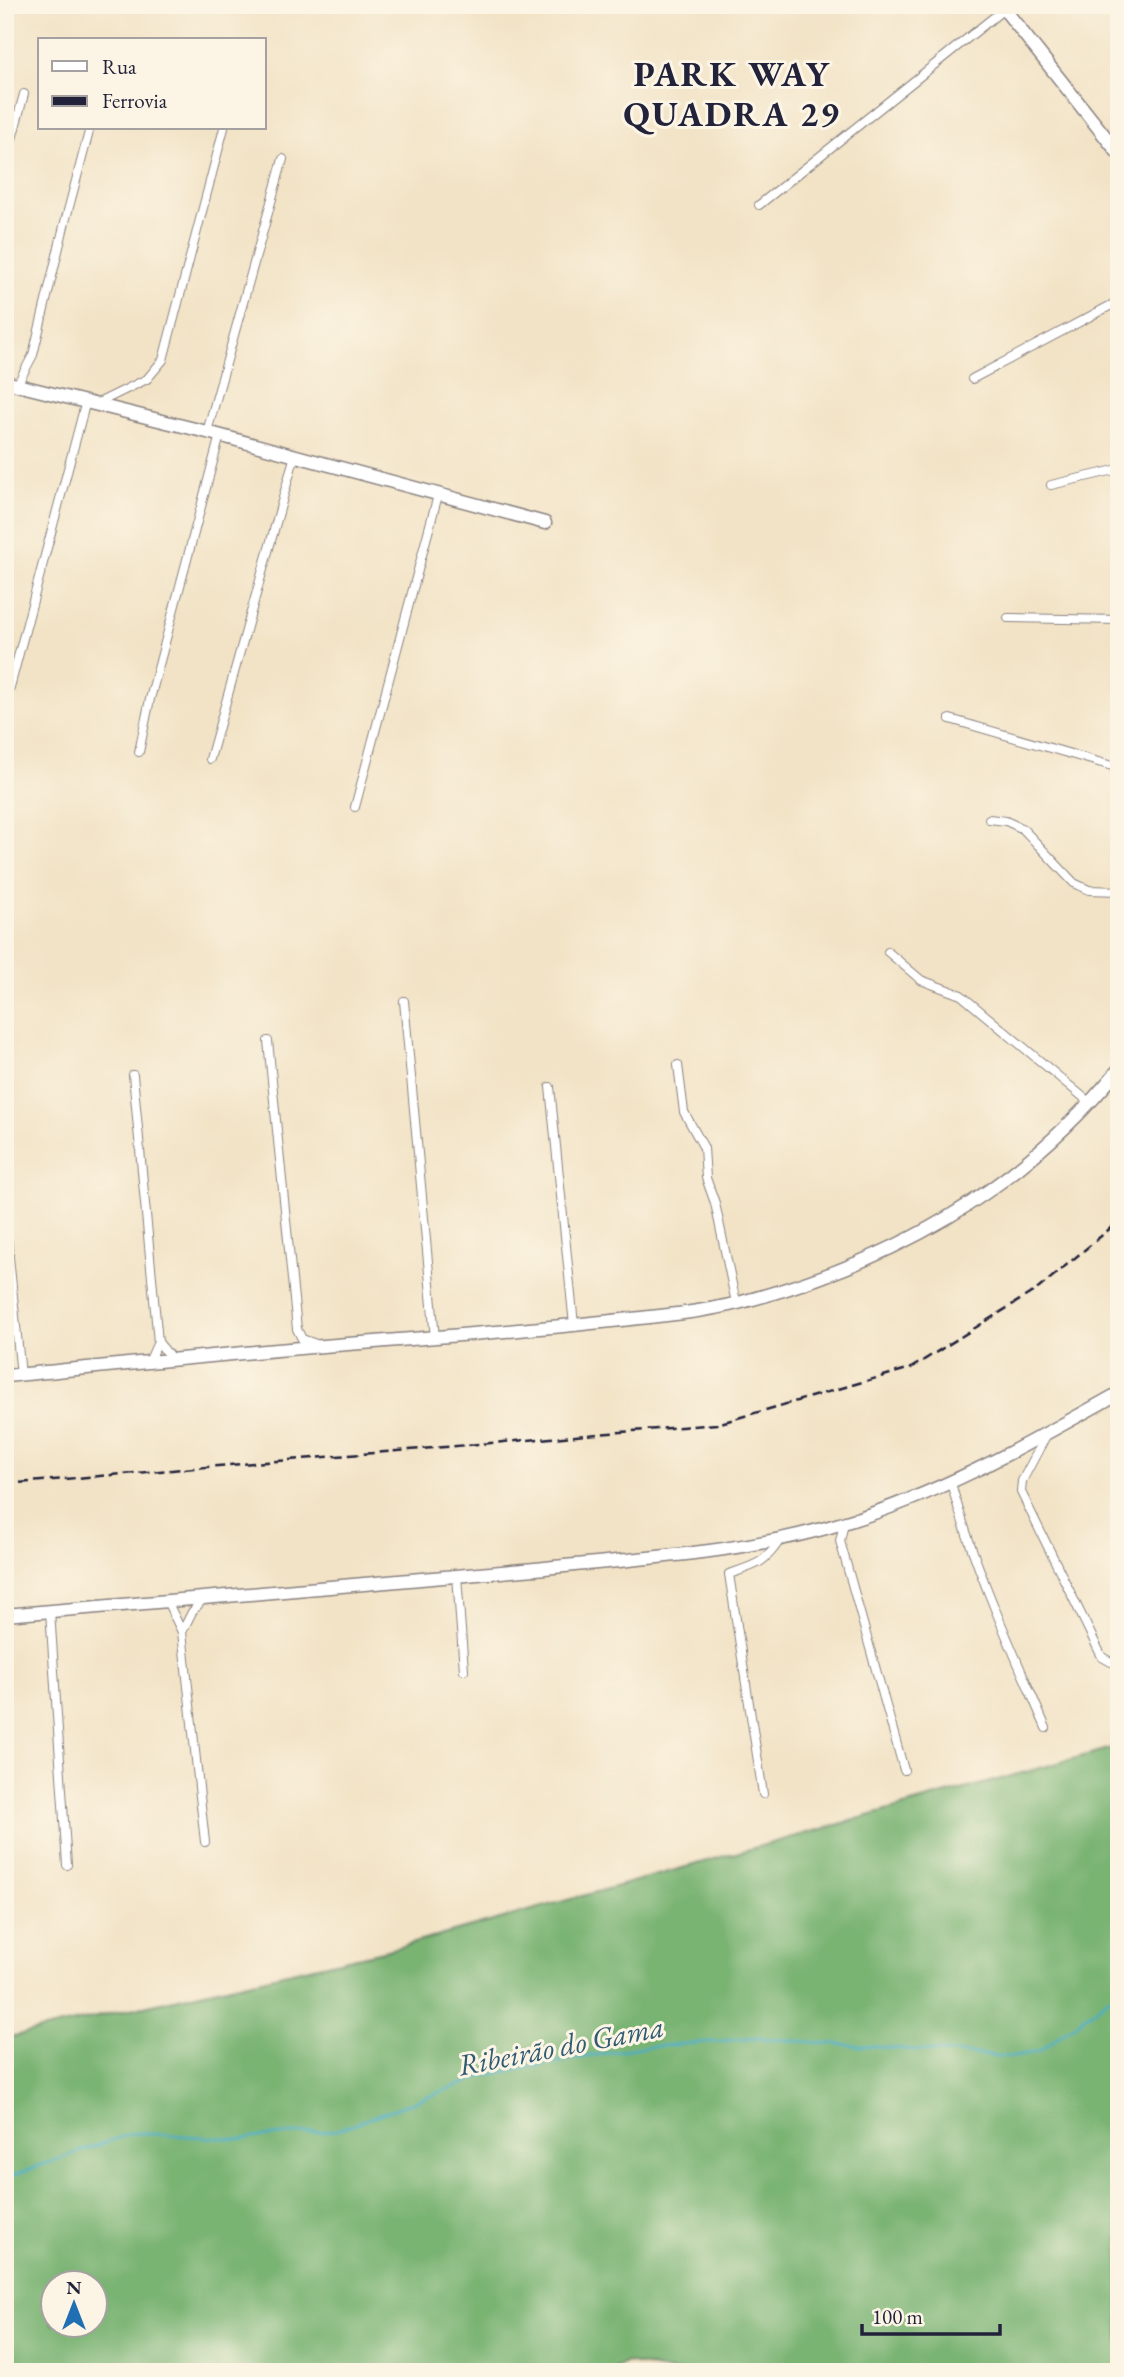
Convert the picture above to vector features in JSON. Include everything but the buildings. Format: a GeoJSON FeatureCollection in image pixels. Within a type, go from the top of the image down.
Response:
{"type":"FeatureCollection","features":[{"type":"Feature","properties":{"kind":"street"},"geometry":{"type":"LineString","coordinates":[[759,205],[1003,7],[1119,154]]}},
{"type":"Feature","properties":{"kind":"street"},"geometry":{"type":"LineString","coordinates":[[5,165],[24,94]]}},
{"type":"Feature","properties":{"kind":"street"},"geometry":{"type":"LineString","coordinates":[[89,130],[33,355],[11,383],[214,434],[545,523]]}},
{"type":"Feature","properties":{"kind":"street"},"geometry":{"type":"LineString","coordinates":[[91,402],[147,379],[163,360],[223,130]]}},
{"type":"Feature","properties":{"kind":"street"},"geometry":{"type":"LineString","coordinates":[[139,752],[214,434],[283,159]]}},
{"type":"Feature","properties":{"kind":"street"},"geometry":{"type":"LineString","coordinates":[[972,379],[1119,301]]}},
{"type":"Feature","properties":{"kind":"street"},"geometry":{"type":"LineString","coordinates":[[9,691],[91,402]]}},
{"type":"Feature","properties":{"kind":"street"},"geometry":{"type":"LineString","coordinates":[[210,759],[295,456]]}},
{"type":"Feature","properties":{"kind":"street"},"geometry":{"type":"LineString","coordinates":[[1051,485],[1119,469]]}},
{"type":"Feature","properties":{"kind":"street"},"geometry":{"type":"LineString","coordinates":[[355,807],[438,495]]}},
{"type":"Feature","properties":{"kind":"street"},"geometry":{"type":"LineString","coordinates":[[1008,618],[1119,620]]}},
{"type":"Feature","properties":{"kind":"street"},"geometry":{"type":"LineString","coordinates":[[950,719],[1119,768]]}},
{"type":"Feature","properties":{"kind":"street"},"geometry":{"type":"LineString","coordinates":[[989,820],[1006,821],[1023,829],[1074,883],[1089,890],[1119,891]]}},
{"type":"Feature","properties":{"kind":"street"},"geometry":{"type":"LineString","coordinates":[[888,952],[921,980],[961,995],[1089,1102]]}},
{"type":"Feature","properties":{"kind":"street"},"geometry":{"type":"LineString","coordinates":[[404,1001],[435,1338]]}},
{"type":"Feature","properties":{"kind":"street"},"geometry":{"type":"LineString","coordinates":[[268,1041],[297,1329],[299,1336],[305,1341],[329,1346]]}},
{"type":"Feature","properties":{"kind":"street"},"geometry":{"type":"LineString","coordinates":[[678,1065],[686,1120],[701,1139],[704,1148],[706,1178],[715,1203],[736,1304]]}},
{"type":"Feature","properties":{"kind":"street"},"geometry":{"type":"LineString","coordinates":[[5,1376],[574,1325],[736,1304],[852,1266],[901,1245],[944,1221],[1018,1170],[1089,1102],[1119,1069]]}},
{"type":"Feature","properties":{"kind":"street"},"geometry":{"type":"LineString","coordinates":[[133,1075],[158,1342],[149,1362]]}},
{"type":"Feature","properties":{"kind":"street"},"geometry":{"type":"LineString","coordinates":[[550,1087],[574,1325]]}},
{"type":"Feature","properties":{"kind":"street"},"geometry":{"type":"LineString","coordinates":[[5,1218],[20,1375]]}},
{"type":"Feature","properties":{"kind":"street"},"geometry":{"type":"LineString","coordinates":[[158,1342],[173,1360]]}},
{"type":"Feature","properties":{"kind":"street"},"geometry":{"type":"LineString","coordinates":[[5,1615],[700,1552],[781,1538],[844,1523],[951,1483],[989,1466],[1119,1393]]}},
{"type":"Feature","properties":{"kind":"street"},"geometry":{"type":"LineString","coordinates":[[1047,1434],[1022,1481],[1021,1492],[1102,1657],[1111,1662],[1119,1659]]}},
{"type":"Feature","properties":{"kind":"street"},"geometry":{"type":"LineString","coordinates":[[951,1483],[982,1577],[1046,1728]]}},
{"type":"Feature","properties":{"kind":"street"},"geometry":{"type":"LineString","coordinates":[[844,1523],[840,1541],[904,1770]]}},
{"type":"Feature","properties":{"kind":"street"},"geometry":{"type":"LineString","coordinates":[[824,1529],[840,1541]]}},
{"type":"Feature","properties":{"kind":"street"},"geometry":{"type":"LineString","coordinates":[[763,1794],[729,1574],[770,1557],[781,1538]]}},
{"type":"Feature","properties":{"kind":"street"},"geometry":{"type":"LineString","coordinates":[[457,1576],[464,1670]]}},
{"type":"Feature","properties":{"kind":"street"},"geometry":{"type":"LineString","coordinates":[[182,1632],[192,1612],[204,1598]]}},
{"type":"Feature","properties":{"kind":"street"},"geometry":{"type":"LineString","coordinates":[[167,1601],[182,1632],[205,1842]]}},
{"type":"Feature","properties":{"kind":"street"},"geometry":{"type":"LineString","coordinates":[[50,1611],[67,1865]]}},
{"type":"Feature","properties":{"kind":"green space"},"geometry":{"type":"Polygon","coordinates":[[[1119,1746],[1119,2372],[673,2372],[626,2362],[610,2372],[5,2372],[5,2038],[396,1948],[1119,1746]]]}},
{"type":"Feature","properties":{"kind":"waterway","name":"Ribeirão do Gama"},"geometry":{"type":"LineString","coordinates":[[5,2178],[133,2133],[240,2139],[337,2130],[487,2075],[635,2048],[758,2038],[1010,2057],[1040,2051],[1119,1991]]}},
{"type":"Feature","properties":{"kind":"railway"},"geometry":{"type":"LineString","coordinates":[[5,1484],[717,1424],[911,1368],[1039,1288],[1119,1221]]}},
{"type":"Feature","properties":{"kind":"district","name":"PARK WAY QUADRA 29"},"geometry":{"type":"Point","coordinates":[732,94]}}]}
